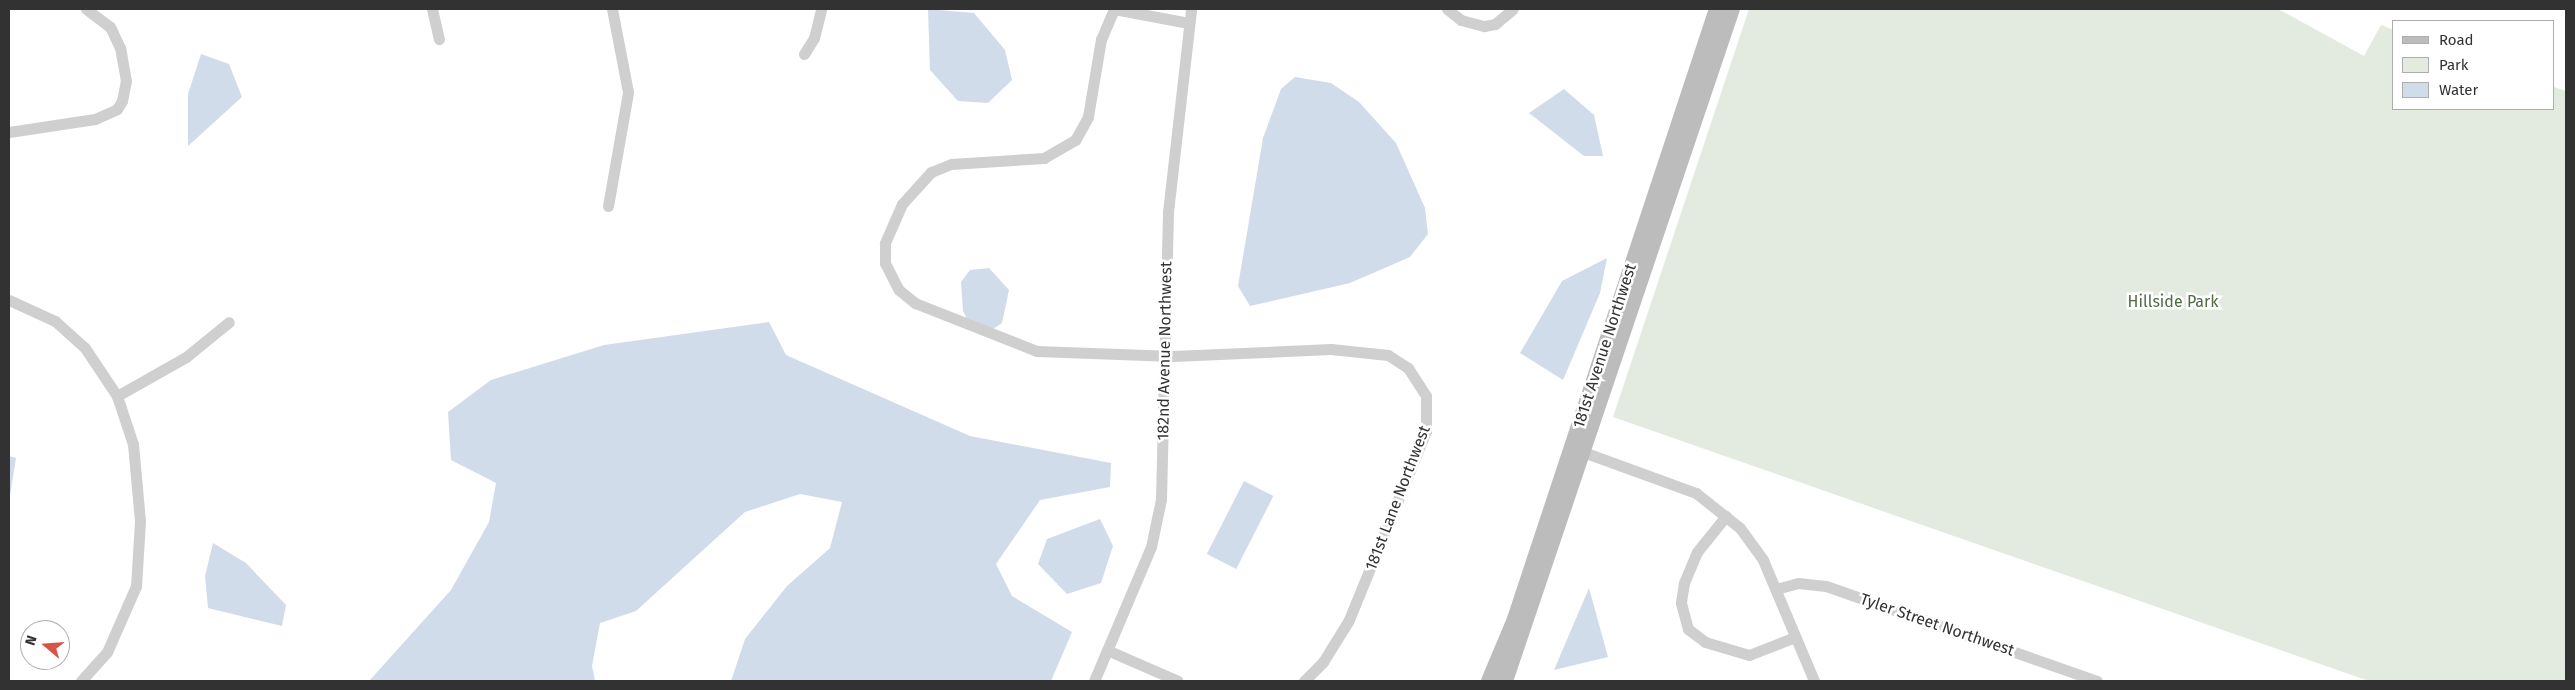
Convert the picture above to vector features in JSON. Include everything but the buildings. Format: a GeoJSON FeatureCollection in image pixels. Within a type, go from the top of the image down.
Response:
{"type":"FeatureCollection","features":[{"type":"Feature","properties":{"kind":"main road","name":"181st Avenue Northwest"},"geometry":{"type":"LineString","coordinates":[[1505,681],[1717,9]]}},
{"type":"Feature","properties":{"kind":"main road","name":"181st Avenue Northwest"},"geometry":{"type":"LineString","coordinates":[[1489,681],[1515,619],[1578,450],[1732,9]]}},
{"type":"Feature","properties":{"kind":"street"},"geometry":{"type":"LineString","coordinates":[[9,132],[95,119],[116,109],[122,101],[126,81],[118,43],[110,27],[86,9]]}},
{"type":"Feature","properties":{"kind":"street"},"geometry":{"type":"LineString","coordinates":[[432,9],[440,39]]}},
{"type":"Feature","properties":{"kind":"street"},"geometry":{"type":"LineString","coordinates":[[608,206],[628,92],[612,9]]}},
{"type":"Feature","properties":{"kind":"street"},"geometry":{"type":"LineString","coordinates":[[804,54],[814,38],[821,9]]}},
{"type":"Feature","properties":{"kind":"street"},"geometry":{"type":"LineString","coordinates":[[1166,356],[1064,354],[1024,348],[915,303],[899,290],[885,263],[885,243],[902,204],[931,172],[951,164],[1044,158],[1075,140],[1088,116],[1101,39],[1114,9],[1189,23]]}},
{"type":"Feature","properties":{"kind":"street","name":"182nd Avenue Northwest"},"geometry":{"type":"LineString","coordinates":[[1094,681],[1157,523],[1166,356],[1168,212],[1191,9]]}},
{"type":"Feature","properties":{"kind":"street"},"geometry":{"type":"LineString","coordinates":[[1448,9],[1461,20],[1484,26],[1494,24],[1513,9]]}},
{"type":"Feature","properties":{"kind":"street"},"geometry":{"type":"LineString","coordinates":[[9,300],[42,313],[77,339],[117,396],[133,444],[138,478],[139,570],[124,620],[107,652],[81,681]]}},
{"type":"Feature","properties":{"kind":"street"},"geometry":{"type":"LineString","coordinates":[[117,396],[186,357],[229,322]]}},
{"type":"Feature","properties":{"kind":"street","name":"181st Lane Northwest"},"geometry":{"type":"LineString","coordinates":[[1166,356],[1331,349],[1375,352],[1398,360],[1422,385],[1428,420],[1394,512],[1346,625],[1304,681]]}},
{"type":"Feature","properties":{"kind":"street"},"geometry":{"type":"LineString","coordinates":[[1578,450],[1678,485],[1726,516],[1753,544],[1776,589],[1814,681]]}},
{"type":"Feature","properties":{"kind":"street"},"geometry":{"type":"LineString","coordinates":[[1726,516],[1696,552],[1684,583],[1681,603],[1688,629],[1705,642],[1749,655],[1795,637]]}},
{"type":"Feature","properties":{"kind":"street","name":"Tyler Street Northwest"},"geometry":{"type":"LineString","coordinates":[[1776,589],[1798,582],[1826,586],[2097,681]]}},
{"type":"Feature","properties":{"kind":"street"},"geometry":{"type":"LineString","coordinates":[[1107,650],[1178,681]]}},
{"type":"Feature","properties":{"kind":"green space","name":"Hillside Park"},"geometry":{"type":"Polygon","coordinates":[[[1749,9],[2278,9],[2364,56],[2381,25],[2392,29],[2392,110],[2555,110],[2555,87],[2566,91],[2566,681],[2369,681],[1613,417],[1749,9]]]}},
{"type":"Feature","properties":{"kind":"water"},"geometry":{"type":"Polygon","coordinates":[[[928,9],[974,13],[1005,50],[1012,80],[988,103],[958,101],[930,70],[928,9]]]}},
{"type":"Feature","properties":{"kind":"water"},"geometry":{"type":"Polygon","coordinates":[[[201,54],[229,64],[242,97],[188,146],[188,94],[201,54]]]}},
{"type":"Feature","properties":{"kind":"water"},"geometry":{"type":"Polygon","coordinates":[[[1295,77],[1331,83],[1359,102],[1396,143],[1425,208],[1428,234],[1410,257],[1350,283],[1250,306],[1238,286],[1263,138],[1281,89],[1295,77]]]}},
{"type":"Feature","properties":{"kind":"water"},"geometry":{"type":"Polygon","coordinates":[[[1564,89],[1594,115],[1603,156],[1584,156],[1529,113],[1564,89]]]}},
{"type":"Feature","properties":{"kind":"water"},"geometry":{"type":"Polygon","coordinates":[[[1607,258],[1600,293],[1563,380],[1520,353],[1562,281],[1607,258]]]}},
{"type":"Feature","properties":{"kind":"water"},"geometry":{"type":"Polygon","coordinates":[[[989,268],[1009,290],[1002,323],[990,331],[968,321],[963,311],[961,282],[970,270],[989,268]]]}},
{"type":"Feature","properties":{"kind":"water"},"geometry":{"type":"Polygon","coordinates":[[[769,322],[786,355],[970,436],[1111,463],[1110,487],[1040,500],[996,564],[1012,596],[1072,632],[1051,681],[731,681],[745,639],[787,586],[830,548],[842,502],[800,494],[745,512],[636,611],[600,623],[592,666],[595,681],[369,681],[451,590],[489,522],[496,483],[451,460],[448,412],[491,380],[604,345],[769,322]]]}},
{"type":"Feature","properties":{"kind":"water"},"geometry":{"type":"Polygon","coordinates":[[[9,456],[16,458],[9,502],[9,456]]]}},
{"type":"Feature","properties":{"kind":"water"},"geometry":{"type":"Polygon","coordinates":[[[1244,481],[1273,496],[1236,569],[1207,554],[1244,481]]]}},
{"type":"Feature","properties":{"kind":"water"},"geometry":{"type":"Polygon","coordinates":[[[1100,519],[1113,546],[1101,583],[1067,594],[1038,564],[1047,539],[1100,519]]]}},
{"type":"Feature","properties":{"kind":"water"},"geometry":{"type":"Polygon","coordinates":[[[213,543],[246,563],[286,605],[282,626],[208,608],[205,576],[213,543]]]}},
{"type":"Feature","properties":{"kind":"water"},"geometry":{"type":"Polygon","coordinates":[[[1589,588],[1608,657],[1554,670],[1589,588]]]}}]}
